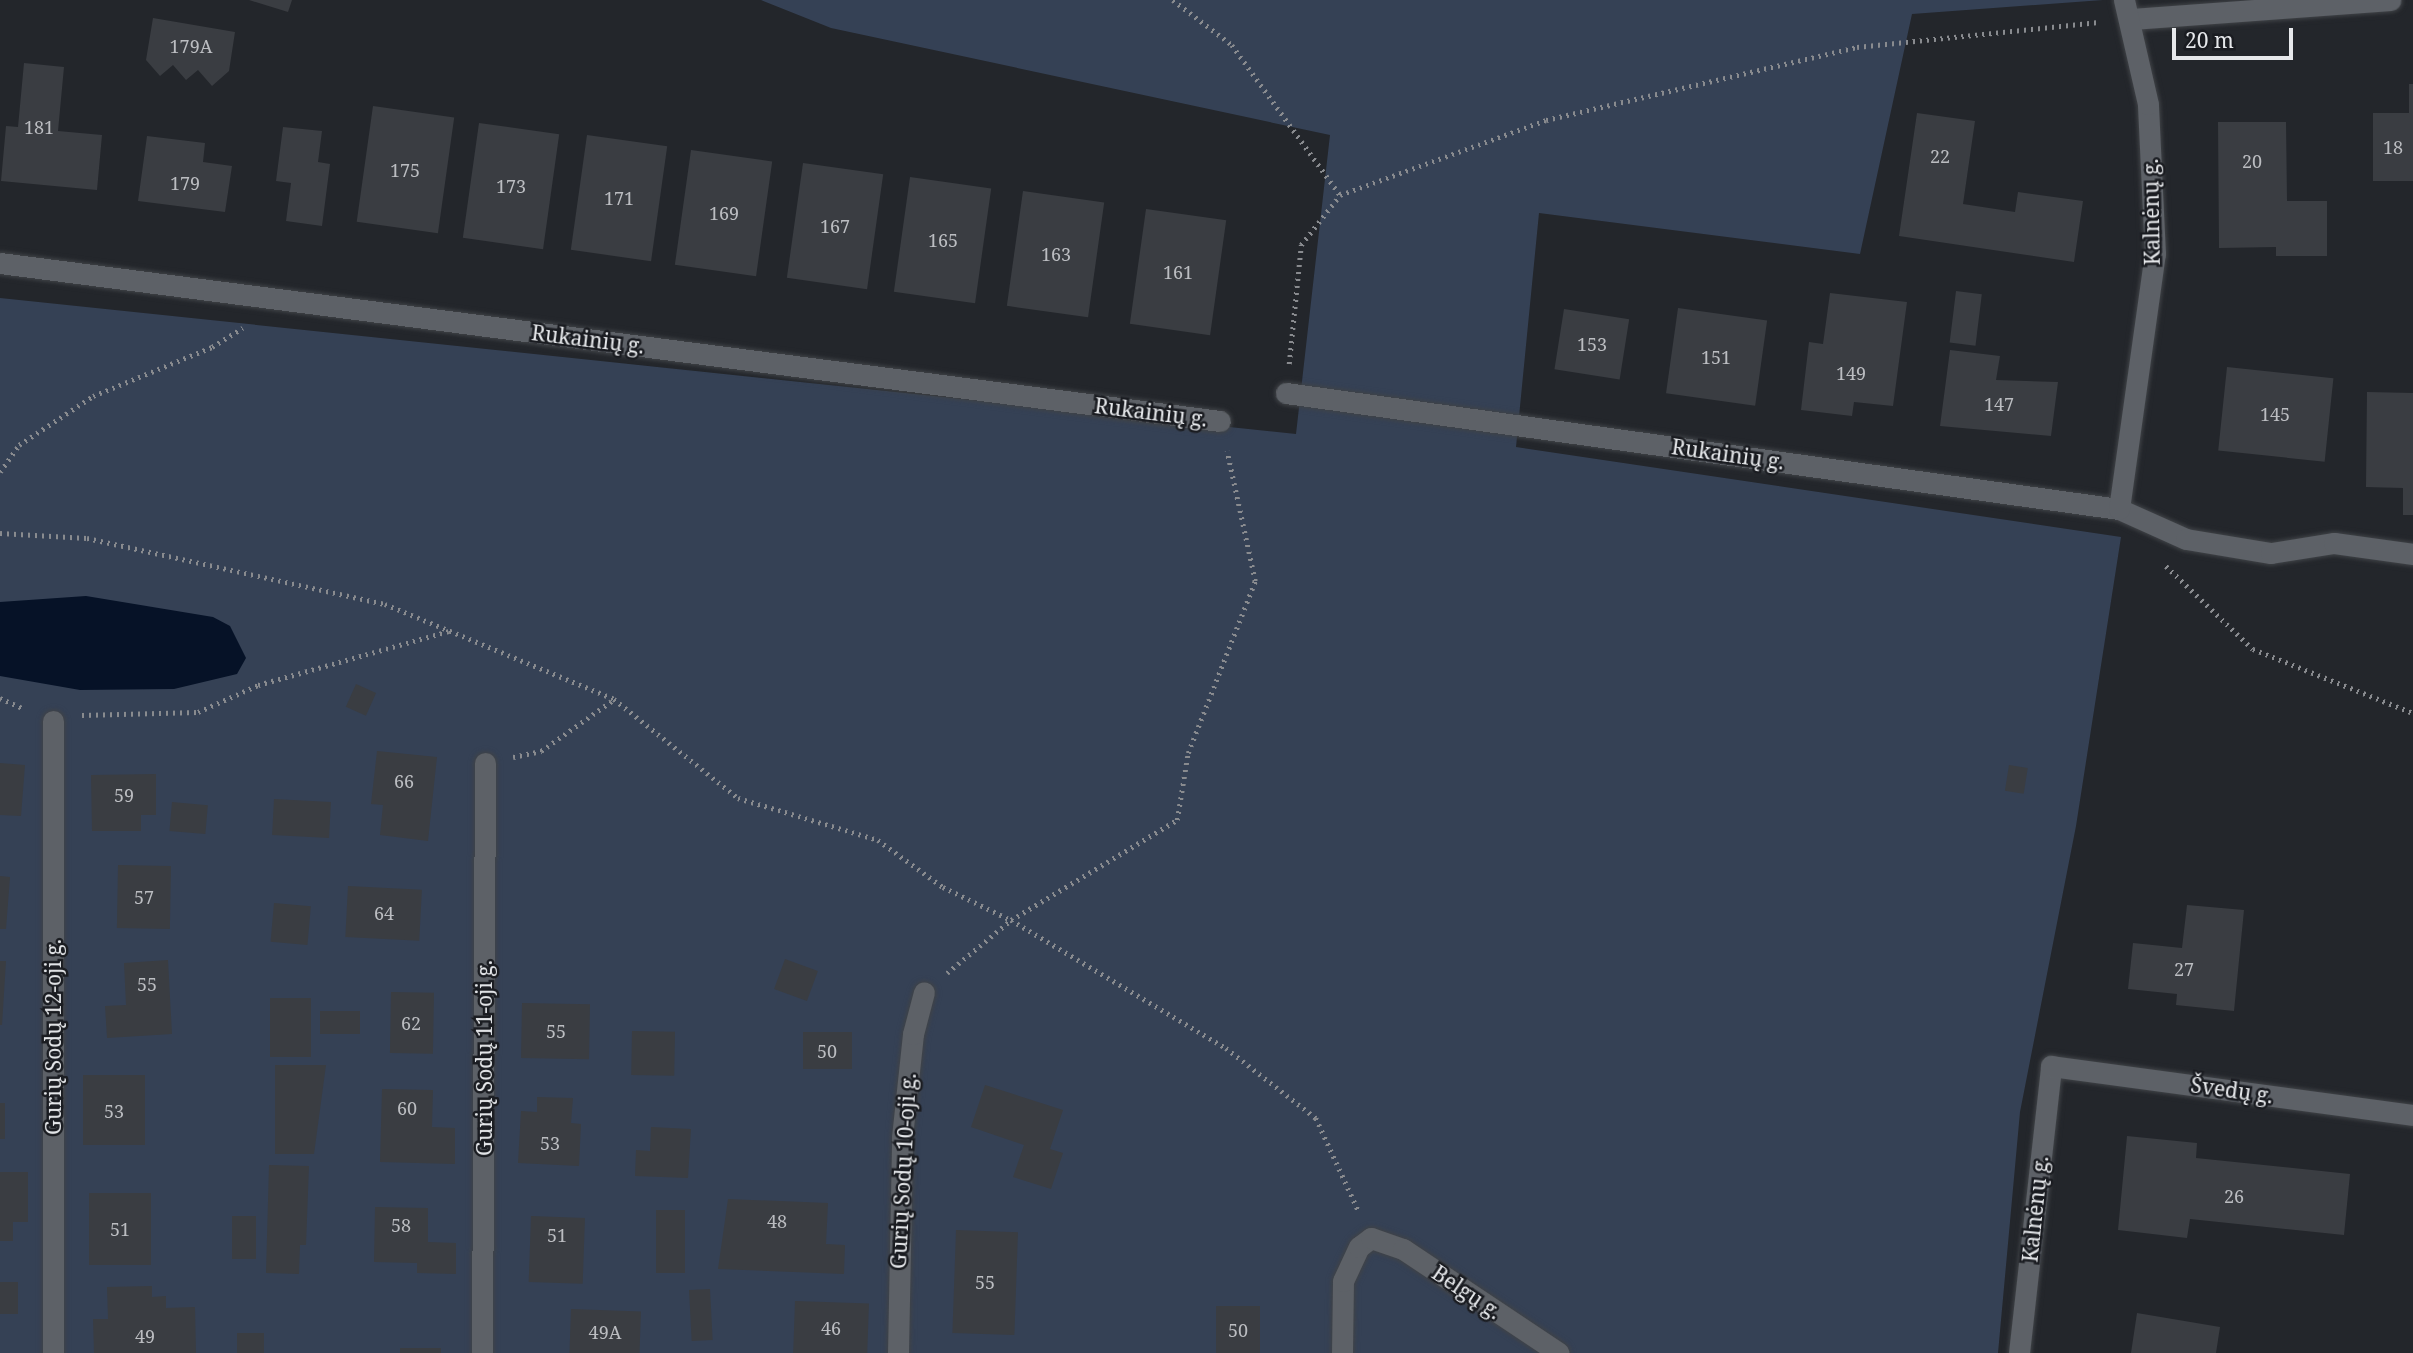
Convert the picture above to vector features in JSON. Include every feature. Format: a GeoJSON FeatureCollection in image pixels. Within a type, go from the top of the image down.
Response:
{"type":"FeatureCollection","features":[{"type":"Feature","properties":{"kind":"street"},"geometry":{"type":"LineString","coordinates":[[2128,9],[2390,0]]}},
{"type":"Feature","properties":{"kind":"street","name":"Kalnėnų g."},"geometry":{"type":"LineString","coordinates":[[2119,509],[2155,254],[2148,104],[2128,9]]}},
{"type":"Feature","properties":{"kind":"street","name":"Rukainių g."},"geometry":{"type":"LineString","coordinates":[[0,263],[1220,421]]}},
{"type":"Feature","properties":{"kind":"street","name":"Rukainių g."},"geometry":{"type":"LineString","coordinates":[[1286,393],[2119,509],[2186,539],[2272,553],[2334,543],[2413,554]]}},
{"type":"Feature","properties":{"kind":"street","name":"Gurių Sodų 12-oji g."},"geometry":{"type":"LineString","coordinates":[[53,721],[53,1353]]}},
{"type":"Feature","properties":{"kind":"street","name":"Gurių Sodų 11-oji g."},"geometry":{"type":"LineString","coordinates":[[482,1353],[485,763]]}},
{"type":"Feature","properties":{"kind":"street","name":"Gurių Sodų 10-oji g."},"geometry":{"type":"LineString","coordinates":[[898,1353],[902,1137],[913,1034],[924,992]]}},
{"type":"Feature","properties":{"kind":"street","name":"Kalnėnų g."},"geometry":{"type":"LineString","coordinates":[[2019,1353],[2051,1066]]}},
{"type":"Feature","properties":{"kind":"street","name":"Švedų g."},"geometry":{"type":"LineString","coordinates":[[2051,1066],[2413,1115]]}},
{"type":"Feature","properties":{"kind":"street"},"geometry":{"type":"LineString","coordinates":[[1342,1353],[1343,1280],[1359,1247],[1371,1238]]}},
{"type":"Feature","properties":{"kind":"street","name":"Belgų g."},"geometry":{"type":"LineString","coordinates":[[1371,1238],[1403,1249],[1559,1353]]}},
{"type":"Feature","properties":{"kind":"path"},"geometry":{"type":"LineString","coordinates":[[1172,0],[1233,45],[1340,195]]}},
{"type":"Feature","properties":{"kind":"path"},"geometry":{"type":"LineString","coordinates":[[1286,393],[1301,245],[1340,195],[1546,120],[1857,47],[2128,9]]}},
{"type":"Feature","properties":{"kind":"path"},"geometry":{"type":"LineString","coordinates":[[0,472],[19,445],[93,396],[212,347],[246,326]]}},
{"type":"Feature","properties":{"kind":"path"},"geometry":{"type":"LineString","coordinates":[[924,992],[1012,920],[1177,821],[1188,753],[1255,581],[1220,421]]}},
{"type":"Feature","properties":{"kind":"path"},"geometry":{"type":"LineString","coordinates":[[0,533],[87,538],[385,604],[614,699],[738,798],[877,840],[943,887],[1012,920],[1226,1048],[1316,1118],[1371,1238]]}},
{"type":"Feature","properties":{"kind":"path"},"geometry":{"type":"LineString","coordinates":[[2157,555],[2253,649],[2413,713]]}},
{"type":"Feature","properties":{"kind":"path"},"geometry":{"type":"LineString","coordinates":[[53,721],[88,713],[198,712],[258,685],[449,631]]}},
{"type":"Feature","properties":{"kind":"path"},"geometry":{"type":"LineString","coordinates":[[485,763],[541,751],[614,699]]}},
{"type":"Feature","properties":{"kind":"shaded area"},"geometry":{"type":"Polygon","coordinates":[[[761,0],[2103,0],[1912,14],[1860,254],[1539,213],[1516,447],[2121,537],[2076,826],[2020,1112],[1998,1353],[0,1353],[0,298],[1296,434],[1330,135],[831,28],[761,0]]]}},
{"type":"Feature","properties":{"kind":"shaded area"},"geometry":{"type":"Polygon","coordinates":[[[86,596],[213,617],[230,626],[246,658],[237,674],[174,689],[80,690],[0,676],[0,602],[86,596]]]}},
{"type":"Feature","properties":{"kind":"building"},"geometry":{"type":"Polygon","coordinates":[[[249,0],[292,0],[288,12],[249,0]]]}},
{"type":"Feature","properties":{"kind":"building"},"geometry":{"type":"Polygon","coordinates":[[[153,18],[235,32],[229,71],[212,86],[198,70],[186,80],[173,65],[160,76],[146,60],[153,18]]]}},
{"type":"Feature","properties":{"kind":"building"},"geometry":{"type":"Polygon","coordinates":[[[24,63],[64,67],[58,131],[102,135],[97,190],[1,181],[6,126],[18,127],[24,63]]]}},
{"type":"Feature","properties":{"kind":"building"},"geometry":{"type":"Polygon","coordinates":[[[2409,84],[2413,84],[2413,181],[2373,181],[2373,113],[2409,113],[2409,84]]]}},
{"type":"Feature","properties":{"kind":"building"},"geometry":{"type":"Polygon","coordinates":[[[373,106],[454,117],[438,233],[357,222],[373,106]]]}},
{"type":"Feature","properties":{"kind":"building"},"geometry":{"type":"Polygon","coordinates":[[[1917,113],[1975,121],[1963,204],[2015,212],[2018,192],[2083,201],[2074,262],[1899,236],[1917,113]]]}},
{"type":"Feature","properties":{"kind":"building"},"geometry":{"type":"Polygon","coordinates":[[[2218,122],[2286,122],[2287,201],[2327,201],[2327,256],[2276,256],[2276,247],[2219,248],[2218,122]]]}},
{"type":"Feature","properties":{"kind":"building"},"geometry":{"type":"Polygon","coordinates":[[[479,123],[559,134],[543,249],[463,238],[479,123]]]}},
{"type":"Feature","properties":{"kind":"building"},"geometry":{"type":"Polygon","coordinates":[[[283,127],[322,131],[318,162],[330,164],[322,226],[286,221],[291,183],[276,181],[283,127]]]}},
{"type":"Feature","properties":{"kind":"building"},"geometry":{"type":"Polygon","coordinates":[[[587,135],[667,146],[651,261],[571,250],[587,135]]]}},
{"type":"Feature","properties":{"kind":"building"},"geometry":{"type":"Polygon","coordinates":[[[147,136],[205,143],[203,162],[232,166],[225,212],[138,201],[147,136]]]}},
{"type":"Feature","properties":{"kind":"building"},"geometry":{"type":"Polygon","coordinates":[[[691,150],[772,161],[756,276],[675,265],[691,150]]]}},
{"type":"Feature","properties":{"kind":"building"},"geometry":{"type":"Polygon","coordinates":[[[803,163],[883,174],[867,289],[787,278],[803,163]]]}},
{"type":"Feature","properties":{"kind":"building"},"geometry":{"type":"Polygon","coordinates":[[[910,177],[991,188],[975,303],[894,292],[910,177]]]}},
{"type":"Feature","properties":{"kind":"building"},"geometry":{"type":"Polygon","coordinates":[[[1023,191],[1104,202],[1088,317],[1007,306],[1023,191]]]}},
{"type":"Feature","properties":{"kind":"building"},"geometry":{"type":"Polygon","coordinates":[[[1146,209],[1226,220],[1210,335],[1130,324],[1146,209]]]}},
{"type":"Feature","properties":{"kind":"building"},"geometry":{"type":"Polygon","coordinates":[[[1956,291],[1982,294],[1975,346],[1950,343],[1956,291]]]}},
{"type":"Feature","properties":{"kind":"building"},"geometry":{"type":"Polygon","coordinates":[[[1830,293],[1907,302],[1893,406],[1854,402],[1852,416],[1801,410],[1809,342],[1823,344],[1830,293]]]}},
{"type":"Feature","properties":{"kind":"building"},"geometry":{"type":"Polygon","coordinates":[[[1678,308],[1767,321],[1755,406],[1666,393],[1678,308]]]}},
{"type":"Feature","properties":{"kind":"building"},"geometry":{"type":"Polygon","coordinates":[[[1564,309],[1629,319],[1620,380],[1554,369],[1564,309]]]}},
{"type":"Feature","properties":{"kind":"building"},"geometry":{"type":"Polygon","coordinates":[[[1950,350],[2000,356],[1996,380],[2058,382],[2051,436],[1940,426],[1950,350]]]}},
{"type":"Feature","properties":{"kind":"building"},"geometry":{"type":"Polygon","coordinates":[[[2227,367],[2333,378],[2325,462],[2218,451],[2227,367]]]}},
{"type":"Feature","properties":{"kind":"building"},"geometry":{"type":"Polygon","coordinates":[[[2367,392],[2413,393],[2413,515],[2403,515],[2403,488],[2366,487],[2367,392]]]}},
{"type":"Feature","properties":{"kind":"building"},"geometry":{"type":"Polygon","coordinates":[[[356,684],[376,693],[366,716],[346,707],[356,684]]]}},
{"type":"Feature","properties":{"kind":"building"},"geometry":{"type":"Polygon","coordinates":[[[377,751],[437,757],[428,841],[380,835],[383,805],[371,804],[377,751]]]}},
{"type":"Feature","properties":{"kind":"building"},"geometry":{"type":"Polygon","coordinates":[[[0,763],[25,765],[21,816],[0,815],[0,763]]]}},
{"type":"Feature","properties":{"kind":"building"},"geometry":{"type":"Polygon","coordinates":[[[2009,765],[2028,768],[2024,794],[2005,791],[2009,765]]]}},
{"type":"Feature","properties":{"kind":"building"},"geometry":{"type":"Polygon","coordinates":[[[156,774],[156,815],[141,815],[141,831],[92,831],[91,775],[156,774]]]}},
{"type":"Feature","properties":{"kind":"building"},"geometry":{"type":"Polygon","coordinates":[[[274,799],[331,802],[329,838],[272,835],[274,799]]]}},
{"type":"Feature","properties":{"kind":"building"},"geometry":{"type":"Polygon","coordinates":[[[172,802],[208,805],[205,834],[169,831],[172,802]]]}},
{"type":"Feature","properties":{"kind":"building"},"geometry":{"type":"Polygon","coordinates":[[[118,865],[171,866],[170,929],[117,928],[118,865]]]}},
{"type":"Feature","properties":{"kind":"building"},"geometry":{"type":"Polygon","coordinates":[[[0,876],[10,877],[6,929],[0,929],[0,876]]]}},
{"type":"Feature","properties":{"kind":"building"},"geometry":{"type":"Polygon","coordinates":[[[348,886],[422,890],[419,941],[345,937],[348,886]]]}},
{"type":"Feature","properties":{"kind":"building"},"geometry":{"type":"Polygon","coordinates":[[[274,903],[311,906],[307,945],[271,942],[274,903]]]}},
{"type":"Feature","properties":{"kind":"building"},"geometry":{"type":"Polygon","coordinates":[[[2187,905],[2244,910],[2234,1011],[2176,1005],[2177,994],[2128,989],[2133,943],[2182,948],[2187,905]]]}},
{"type":"Feature","properties":{"kind":"building"},"geometry":{"type":"Polygon","coordinates":[[[785,959],[818,971],[807,1001],[774,989],[785,959]]]}},
{"type":"Feature","properties":{"kind":"building"},"geometry":{"type":"Polygon","coordinates":[[[168,960],[172,1034],[107,1038],[105,1006],[126,1005],[124,963],[168,960]]]}},
{"type":"Feature","properties":{"kind":"building"},"geometry":{"type":"Polygon","coordinates":[[[0,961],[6,961],[2,1025],[0,1025],[0,961]]]}},
{"type":"Feature","properties":{"kind":"building"},"geometry":{"type":"Polygon","coordinates":[[[391,992],[434,993],[433,1054],[390,1053],[391,992]]]}},
{"type":"Feature","properties":{"kind":"building"},"geometry":{"type":"Polygon","coordinates":[[[270,998],[311,998],[311,1057],[270,1057],[270,998]]]}},
{"type":"Feature","properties":{"kind":"building"},"geometry":{"type":"Polygon","coordinates":[[[522,1003],[590,1004],[589,1059],[521,1058],[522,1003]]]}},
{"type":"Feature","properties":{"kind":"building"},"geometry":{"type":"Polygon","coordinates":[[[320,1011],[360,1011],[360,1034],[320,1034],[320,1011]]]}},
{"type":"Feature","properties":{"kind":"building"},"geometry":{"type":"Polygon","coordinates":[[[632,1031],[675,1032],[674,1076],[631,1075],[632,1031]]]}},
{"type":"Feature","properties":{"kind":"building"},"geometry":{"type":"Polygon","coordinates":[[[803,1032],[852,1032],[852,1069],[803,1069],[803,1032]]]}},
{"type":"Feature","properties":{"kind":"building"},"geometry":{"type":"Polygon","coordinates":[[[275,1065],[326,1065],[314,1154],[275,1154],[275,1065]]]}},
{"type":"Feature","properties":{"kind":"building"},"geometry":{"type":"Polygon","coordinates":[[[83,1075],[145,1075],[145,1145],[83,1145],[83,1075]]]}},
{"type":"Feature","properties":{"kind":"building"},"geometry":{"type":"Polygon","coordinates":[[[985,1085],[1063,1110],[1050,1149],[1063,1153],[1051,1189],[1013,1177],[1024,1145],[971,1127],[985,1085]]]}},
{"type":"Feature","properties":{"kind":"building"},"geometry":{"type":"Polygon","coordinates":[[[382,1089],[433,1090],[432,1127],[455,1128],[455,1164],[380,1162],[382,1089]]]}},
{"type":"Feature","properties":{"kind":"building"},"geometry":{"type":"Polygon","coordinates":[[[537,1097],[573,1098],[571,1123],[581,1124],[579,1166],[518,1163],[521,1111],[537,1112],[537,1097]]]}},
{"type":"Feature","properties":{"kind":"building"},"geometry":{"type":"Polygon","coordinates":[[[0,1103],[5,1103],[5,1139],[0,1139],[0,1103]]]}},
{"type":"Feature","properties":{"kind":"building"},"geometry":{"type":"Polygon","coordinates":[[[651,1127],[691,1129],[688,1178],[635,1176],[636,1150],[650,1151],[651,1127]]]}},
{"type":"Feature","properties":{"kind":"building"},"geometry":{"type":"Polygon","coordinates":[[[2127,1136],[2197,1143],[2196,1158],[2350,1174],[2344,1235],[2190,1219],[2187,1238],[2118,1230],[2127,1136]]]}},
{"type":"Feature","properties":{"kind":"building"},"geometry":{"type":"Polygon","coordinates":[[[269,1165],[309,1166],[306,1245],[300,1245],[299,1274],[266,1273],[269,1165]]]}},
{"type":"Feature","properties":{"kind":"building"},"geometry":{"type":"Polygon","coordinates":[[[0,1172],[28,1172],[28,1222],[13,1222],[13,1241],[0,1241],[0,1172]]]}},
{"type":"Feature","properties":{"kind":"building"},"geometry":{"type":"Polygon","coordinates":[[[89,1193],[151,1193],[151,1265],[89,1265],[89,1193]]]}},
{"type":"Feature","properties":{"kind":"building"},"geometry":{"type":"Polygon","coordinates":[[[728,1199],[828,1203],[826,1244],[845,1245],[844,1274],[718,1269],[728,1199]]]}},
{"type":"Feature","properties":{"kind":"building"},"geometry":{"type":"Polygon","coordinates":[[[375,1207],[428,1208],[428,1242],[456,1243],[456,1274],[417,1273],[417,1263],[374,1262],[375,1207]]]}},
{"type":"Feature","properties":{"kind":"building"},"geometry":{"type":"Polygon","coordinates":[[[656,1210],[685,1210],[685,1273],[656,1273],[656,1210]]]}},
{"type":"Feature","properties":{"kind":"building"},"geometry":{"type":"Polygon","coordinates":[[[232,1216],[256,1216],[256,1259],[232,1259],[232,1216]]]}},
{"type":"Feature","properties":{"kind":"building"},"geometry":{"type":"Polygon","coordinates":[[[531,1216],[585,1218],[583,1284],[529,1282],[531,1216]]]}},
{"type":"Feature","properties":{"kind":"building"},"geometry":{"type":"Polygon","coordinates":[[[956,1230],[1018,1232],[1014,1335],[952,1333],[956,1230]]]}},
{"type":"Feature","properties":{"kind":"building"},"geometry":{"type":"Polygon","coordinates":[[[0,1282],[18,1282],[18,1314],[0,1314],[0,1282]]]}},
{"type":"Feature","properties":{"kind":"building"},"geometry":{"type":"Polygon","coordinates":[[[152,1286],[152,1297],[166,1296],[166,1308],[195,1307],[196,1353],[94,1353],[93,1319],[108,1319],[107,1287],[152,1286]]]}},
{"type":"Feature","properties":{"kind":"building"},"geometry":{"type":"Polygon","coordinates":[[[710,1289],[713,1340],[692,1341],[689,1290],[710,1289]]]}},
{"type":"Feature","properties":{"kind":"building"},"geometry":{"type":"Polygon","coordinates":[[[795,1301],[869,1304],[867,1353],[793,1353],[795,1301]]]}},
{"type":"Feature","properties":{"kind":"building"},"geometry":{"type":"Polygon","coordinates":[[[1216,1306],[1260,1306],[1260,1353],[1216,1353],[1216,1306]]]}},
{"type":"Feature","properties":{"kind":"building"},"geometry":{"type":"Polygon","coordinates":[[[571,1309],[641,1311],[640,1353],[569,1353],[571,1309]]]}},
{"type":"Feature","properties":{"kind":"building"},"geometry":{"type":"Polygon","coordinates":[[[2137,1313],[2220,1327],[2216,1353],[2131,1353],[2137,1313]]]}},
{"type":"Feature","properties":{"kind":"building"},"geometry":{"type":"Polygon","coordinates":[[[237,1333],[264,1333],[264,1353],[237,1353],[237,1333]]]}},
{"type":"Feature","properties":{"kind":"building"},"geometry":{"type":"Polygon","coordinates":[[[400,1348],[441,1348],[441,1353],[400,1353],[400,1348]]]}}]}
